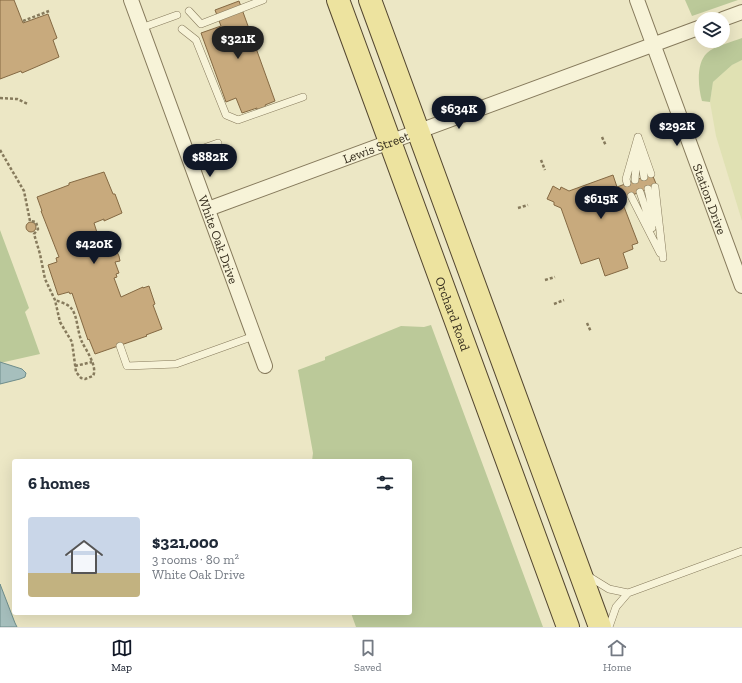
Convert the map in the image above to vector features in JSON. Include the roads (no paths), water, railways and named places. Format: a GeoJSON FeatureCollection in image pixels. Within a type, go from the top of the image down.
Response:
{"type":"FeatureCollection","features":[{"type":"Feature","properties":{"kind":"main road","name":"Orchard Road"},"geometry":{"type":"LineString","coordinates":[[338,0],[568,627]]}},
{"type":"Feature","properties":{"kind":"main road"},"geometry":{"type":"LineString","coordinates":[[370,0],[600,627]]}},
{"type":"Feature","properties":{"kind":"street","name":"White Oak Drive"},"geometry":{"type":"LineString","coordinates":[[131,0],[265,366]]}},
{"type":"Feature","properties":{"kind":"street","name":"Station Drive"},"geometry":{"type":"LineString","coordinates":[[637,0],[742,286]]}},
{"type":"Feature","properties":{"kind":"street"},"geometry":{"type":"LineString","coordinates":[[730,16],[742,12]]}},
{"type":"Feature","properties":{"kind":"street","name":"Lewis Street"},"geometry":{"type":"LineString","coordinates":[[208,208],[694,30]]}},
{"type":"Feature","properties":{"kind":"lane"},"geometry":{"type":"LineString","coordinates":[[189,11],[201,24],[264,0]]}},
{"type":"Feature","properties":{"kind":"lane"},"geometry":{"type":"LineString","coordinates":[[141,28],[177,15]]}},
{"type":"Feature","properties":{"kind":"lane"},"geometry":{"type":"LineString","coordinates":[[182,29],[196,40],[226,115],[238,120],[303,97]]}},
{"type":"Feature","properties":{"kind":"lane"},"geometry":{"type":"LineString","coordinates":[[638,137],[647,176]]}},
{"type":"Feature","properties":{"kind":"lane"},"geometry":{"type":"LineString","coordinates":[[635,180],[638,137]]}},
{"type":"Feature","properties":{"kind":"lane"},"geometry":{"type":"LineString","coordinates":[[627,183],[626,179],[638,137]]}},
{"type":"Feature","properties":{"kind":"lane"},"geometry":{"type":"LineString","coordinates":[[187,154],[218,143]]}},
{"type":"Feature","properties":{"kind":"lane"},"geometry":{"type":"LineString","coordinates":[[655,187],[663,258]]}},
{"type":"Feature","properties":{"kind":"lane"},"geometry":{"type":"LineString","coordinates":[[648,189],[663,258]]}},
{"type":"Feature","properties":{"kind":"lane"},"geometry":{"type":"LineString","coordinates":[[640,192],[663,258]]}},
{"type":"Feature","properties":{"kind":"lane"},"geometry":{"type":"LineString","coordinates":[[631,196],[663,258]]}},
{"type":"Feature","properties":{"kind":"lane"},"geometry":{"type":"LineString","coordinates":[[120,346],[127,366],[176,364],[254,336]]}},
{"type":"Feature","properties":{"kind":"lane"},"geometry":{"type":"LineString","coordinates":[[610,627],[616,607],[628,593],[742,551]]}},
{"type":"Feature","properties":{"kind":"lane"},"geometry":{"type":"LineString","coordinates":[[574,556],[590,578],[609,589],[628,593]]}},
{"type":"Feature","properties":{"kind":"water"},"geometry":{"type":"Polygon","coordinates":[[[0,362],[22,369],[26,373],[25,377],[0,384],[0,362]]]}},
{"type":"Feature","properties":{"kind":"water"},"geometry":{"type":"Polygon","coordinates":[[[0,584],[15,623],[17,627],[0,627],[0,584]]]}}]}
